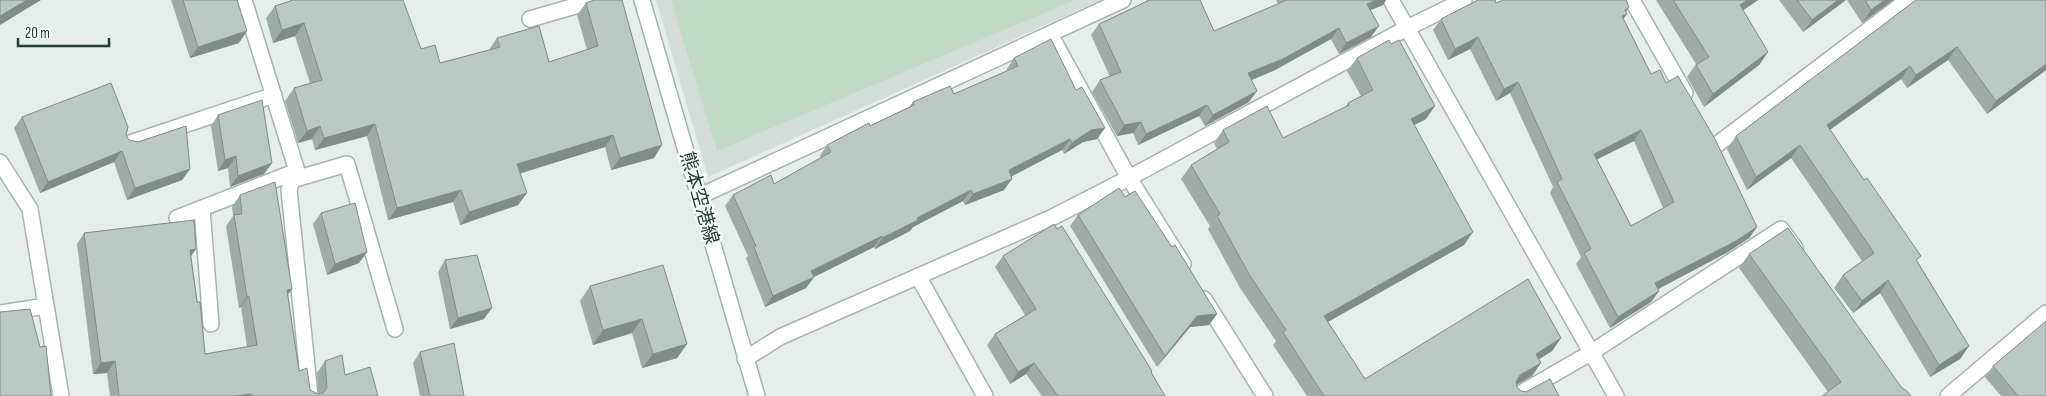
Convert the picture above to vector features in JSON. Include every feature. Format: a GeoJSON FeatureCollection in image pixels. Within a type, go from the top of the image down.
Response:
{"type":"FeatureCollection","features":[{"type":"Feature","properties":{"kind":"street"},"geometry":{"type":"LineString","coordinates":[[244,0],[274,94],[296,175],[289,190],[310,396]]}},
{"type":"Feature","properties":{"kind":"street"},"geometry":{"type":"LineString","coordinates":[[530,19],[596,0]]}},
{"type":"Feature","properties":{"kind":"street","name":"熊本空港線"},"geometry":{"type":"LineString","coordinates":[[642,0],[757,396]]}},
{"type":"Feature","properties":{"kind":"street"},"geometry":{"type":"LineString","coordinates":[[698,197],[1122,0]]}},
{"type":"Feature","properties":{"kind":"street"},"geometry":{"type":"LineString","coordinates":[[1392,0],[1616,396]]}},
{"type":"Feature","properties":{"kind":"street"},"geometry":{"type":"LineString","coordinates":[[745,358],[780,337],[1054,217],[1407,28],[1464,0]]}},
{"type":"Feature","properties":{"kind":"street"},"geometry":{"type":"LineString","coordinates":[[1632,0],[1690,103]]}},
{"type":"Feature","properties":{"kind":"street"},"geometry":{"type":"LineString","coordinates":[[1723,163],[1712,142],[1908,0]]}},
{"type":"Feature","properties":{"kind":"street"},"geometry":{"type":"LineString","coordinates":[[1050,34],[1129,178],[1265,396]]}},
{"type":"Feature","properties":{"kind":"street"},"geometry":{"type":"LineString","coordinates":[[127,144],[274,94]]}},
{"type":"Feature","properties":{"kind":"street"},"geometry":{"type":"LineString","coordinates":[[0,162],[30,208],[61,396]]}},
{"type":"Feature","properties":{"kind":"street"},"geometry":{"type":"LineString","coordinates":[[177,218],[296,175],[347,164],[395,329]]}},
{"type":"Feature","properties":{"kind":"street"},"geometry":{"type":"LineString","coordinates":[[202,208],[211,324]]}},
{"type":"Feature","properties":{"kind":"street"},"geometry":{"type":"LineString","coordinates":[[1054,217],[1064,233]]}},
{"type":"Feature","properties":{"kind":"street"},"geometry":{"type":"LineString","coordinates":[[1516,396],[1592,352],[1759,237],[1780,229],[1803,260]]}},
{"type":"Feature","properties":{"kind":"street"},"geometry":{"type":"LineString","coordinates":[[918,276],[985,396]]}},
{"type":"Feature","properties":{"kind":"street"},"geometry":{"type":"LineString","coordinates":[[0,313],[46,306]]}},
{"type":"Feature","properties":{"kind":"street"},"geometry":{"type":"LineString","coordinates":[[1948,396],[2046,313]]}},
{"type":"Feature","properties":{"kind":"shaded area"},"geometry":{"type":"Polygon","coordinates":[[[656,0],[1101,0],[708,177],[656,0]]]}},
{"type":"Feature","properties":{"kind":"green space"},"geometry":{"type":"Polygon","coordinates":[[[671,0],[1075,0],[717,151],[671,0]]]}},
{"type":"Feature","properties":{"kind":"building"},"geometry":{"type":"Polygon","coordinates":[[[0,0],[27,0],[0,16],[0,0]]]}},
{"type":"Feature","properties":{"kind":"building"},"geometry":{"type":"Polygon","coordinates":[[[183,0],[237,0],[247,31],[198,47],[183,0]]]}},
{"type":"Feature","properties":{"kind":"building"},"geometry":{"type":"Polygon","coordinates":[[[293,0],[403,0],[421,49],[435,45],[440,63],[500,47],[497,38],[539,26],[549,62],[598,46],[586,3],[594,0],[622,0],[662,145],[620,158],[613,135],[517,164],[527,193],[469,212],[461,190],[397,208],[375,124],[324,138],[320,126],[307,131],[294,88],[322,80],[304,23],[282,30],[275,6],[293,0]]]}},
{"type":"Feature","properties":{"kind":"building"},"geometry":{"type":"Polygon","coordinates":[[[1150,0],[1200,0],[1214,31],[1287,0],[1376,0],[1367,4],[1379,26],[1346,43],[1339,28],[1283,59],[1248,73],[1257,91],[1213,115],[1207,105],[1146,134],[1141,122],[1124,125],[1100,80],[1121,72],[1099,24],[1150,0]]]}},
{"type":"Feature","properties":{"kind":"building"},"geometry":{"type":"Polygon","coordinates":[[[1478,0],[1495,0],[1496,3],[1503,0],[1626,0],[1629,7],[1625,10],[1627,14],[1622,16],[1651,74],[1660,70],[1666,83],[1678,76],[1715,139],[1757,227],[1736,241],[1655,283],[1659,291],[1618,317],[1584,253],[1591,249],[1557,182],[1562,179],[1518,82],[1504,89],[1478,37],[1455,49],[1441,19],[1478,0]],[[1641,130],[1594,154],[1631,226],[1674,202],[1641,130]]]}},
{"type":"Feature","properties":{"kind":"building"},"geometry":{"type":"Polygon","coordinates":[[[1673,0],[1748,0],[1740,5],[1768,52],[1713,94],[1696,65],[1709,57],[1673,0]]]}},
{"type":"Feature","properties":{"kind":"building"},"geometry":{"type":"Polygon","coordinates":[[[1797,0],[1838,0],[1812,20],[1797,0]]]}},
{"type":"Feature","properties":{"kind":"building"},"geometry":{"type":"Polygon","coordinates":[[[1865,0],[1885,0],[1871,10],[1865,0]]]}},
{"type":"Feature","properties":{"kind":"building"},"geometry":{"type":"Polygon","coordinates":[[[1916,0],[2046,0],[2046,64],[1996,101],[1957,47],[1916,75],[1910,66],[1827,125],[1864,180],[1867,178],[1921,256],[1916,260],[1969,346],[1939,365],[1888,280],[1862,301],[1843,275],[1874,253],[1800,145],[1756,177],[1736,136],[1916,0]]]}},
{"type":"Feature","properties":{"kind":"building"},"geometry":{"type":"Polygon","coordinates":[[[1051,39],[1076,90],[1082,87],[1105,128],[1091,130],[1072,143],[1070,139],[1009,170],[1012,179],[973,194],[971,190],[917,218],[918,220],[811,271],[814,277],[773,296],[754,247],[756,246],[733,195],[771,175],[774,184],[831,152],[827,145],[869,123],[870,126],[914,105],[913,102],[950,86],[954,94],[1018,66],[1014,58],[1051,39]]]}},
{"type":"Feature","properties":{"kind":"building"},"geometry":{"type":"Polygon","coordinates":[[[1389,40],[1391,44],[1399,40],[1435,106],[1411,119],[1473,232],[1324,316],[1365,379],[1528,279],[1561,338],[1536,354],[1541,363],[1520,375],[1516,382],[1517,387],[1521,391],[1526,392],[1550,379],[1559,396],[1324,396],[1283,332],[1286,330],[1249,274],[1217,216],[1220,214],[1191,165],[1229,142],[1223,130],[1267,106],[1283,138],[1349,105],[1348,103],[1373,90],[1357,58],[1389,40]]]}},
{"type":"Feature","properties":{"kind":"building"},"geometry":{"type":"Polygon","coordinates":[[[111,83],[128,127],[126,135],[129,140],[138,142],[186,126],[190,169],[135,188],[122,151],[48,182],[22,117],[111,83]]]}},
{"type":"Feature","properties":{"kind":"building"},"geometry":{"type":"Polygon","coordinates":[[[262,100],[272,163],[238,176],[236,156],[225,160],[218,115],[262,100]]]}},
{"type":"Feature","properties":{"kind":"building"},"geometry":{"type":"Polygon","coordinates":[[[275,182],[292,289],[287,290],[299,371],[307,368],[310,390],[318,394],[323,393],[327,388],[325,361],[342,355],[345,375],[370,367],[378,396],[252,396],[252,394],[234,396],[119,396],[115,361],[101,363],[84,233],[194,220],[196,249],[190,250],[197,302],[200,302],[205,354],[257,345],[234,215],[242,214],[240,195],[275,182]]]}},
{"type":"Feature","properties":{"kind":"building"},"geometry":{"type":"Polygon","coordinates":[[[1119,188],[1125,197],[1135,191],[1172,247],[1175,245],[1217,314],[1197,316],[1165,356],[1078,215],[1119,188]]]}},
{"type":"Feature","properties":{"kind":"building"},"geometry":{"type":"Polygon","coordinates":[[[355,203],[367,252],[335,264],[321,213],[355,203]]]}},
{"type":"Feature","properties":{"kind":"building"},"geometry":{"type":"Polygon","coordinates":[[[1054,224],[1057,229],[1062,226],[1152,371],[1165,396],[1058,396],[1034,363],[1018,372],[995,334],[1036,309],[1003,256],[1054,224]]]}},
{"type":"Feature","properties":{"kind":"building"},"geometry":{"type":"Polygon","coordinates":[[[1788,228],[1902,388],[1911,396],[1822,396],[1841,382],[1749,254],[1788,228]]]}},
{"type":"Feature","properties":{"kind":"building"},"geometry":{"type":"Polygon","coordinates":[[[477,255],[492,308],[458,318],[445,260],[477,255]]]}},
{"type":"Feature","properties":{"kind":"building"},"geometry":{"type":"Polygon","coordinates":[[[663,265],[687,344],[653,354],[642,319],[603,330],[590,286],[663,265]]]}},
{"type":"Feature","properties":{"kind":"building"},"geometry":{"type":"Polygon","coordinates":[[[30,309],[40,347],[46,346],[51,396],[0,396],[0,312],[30,309]]]}},
{"type":"Feature","properties":{"kind":"building"},"geometry":{"type":"Polygon","coordinates":[[[2046,321],[2046,396],[2018,396],[1993,366],[2046,321]]]}},
{"type":"Feature","properties":{"kind":"building"},"geometry":{"type":"Polygon","coordinates":[[[454,343],[464,396],[430,396],[420,352],[454,343]]]}}]}
